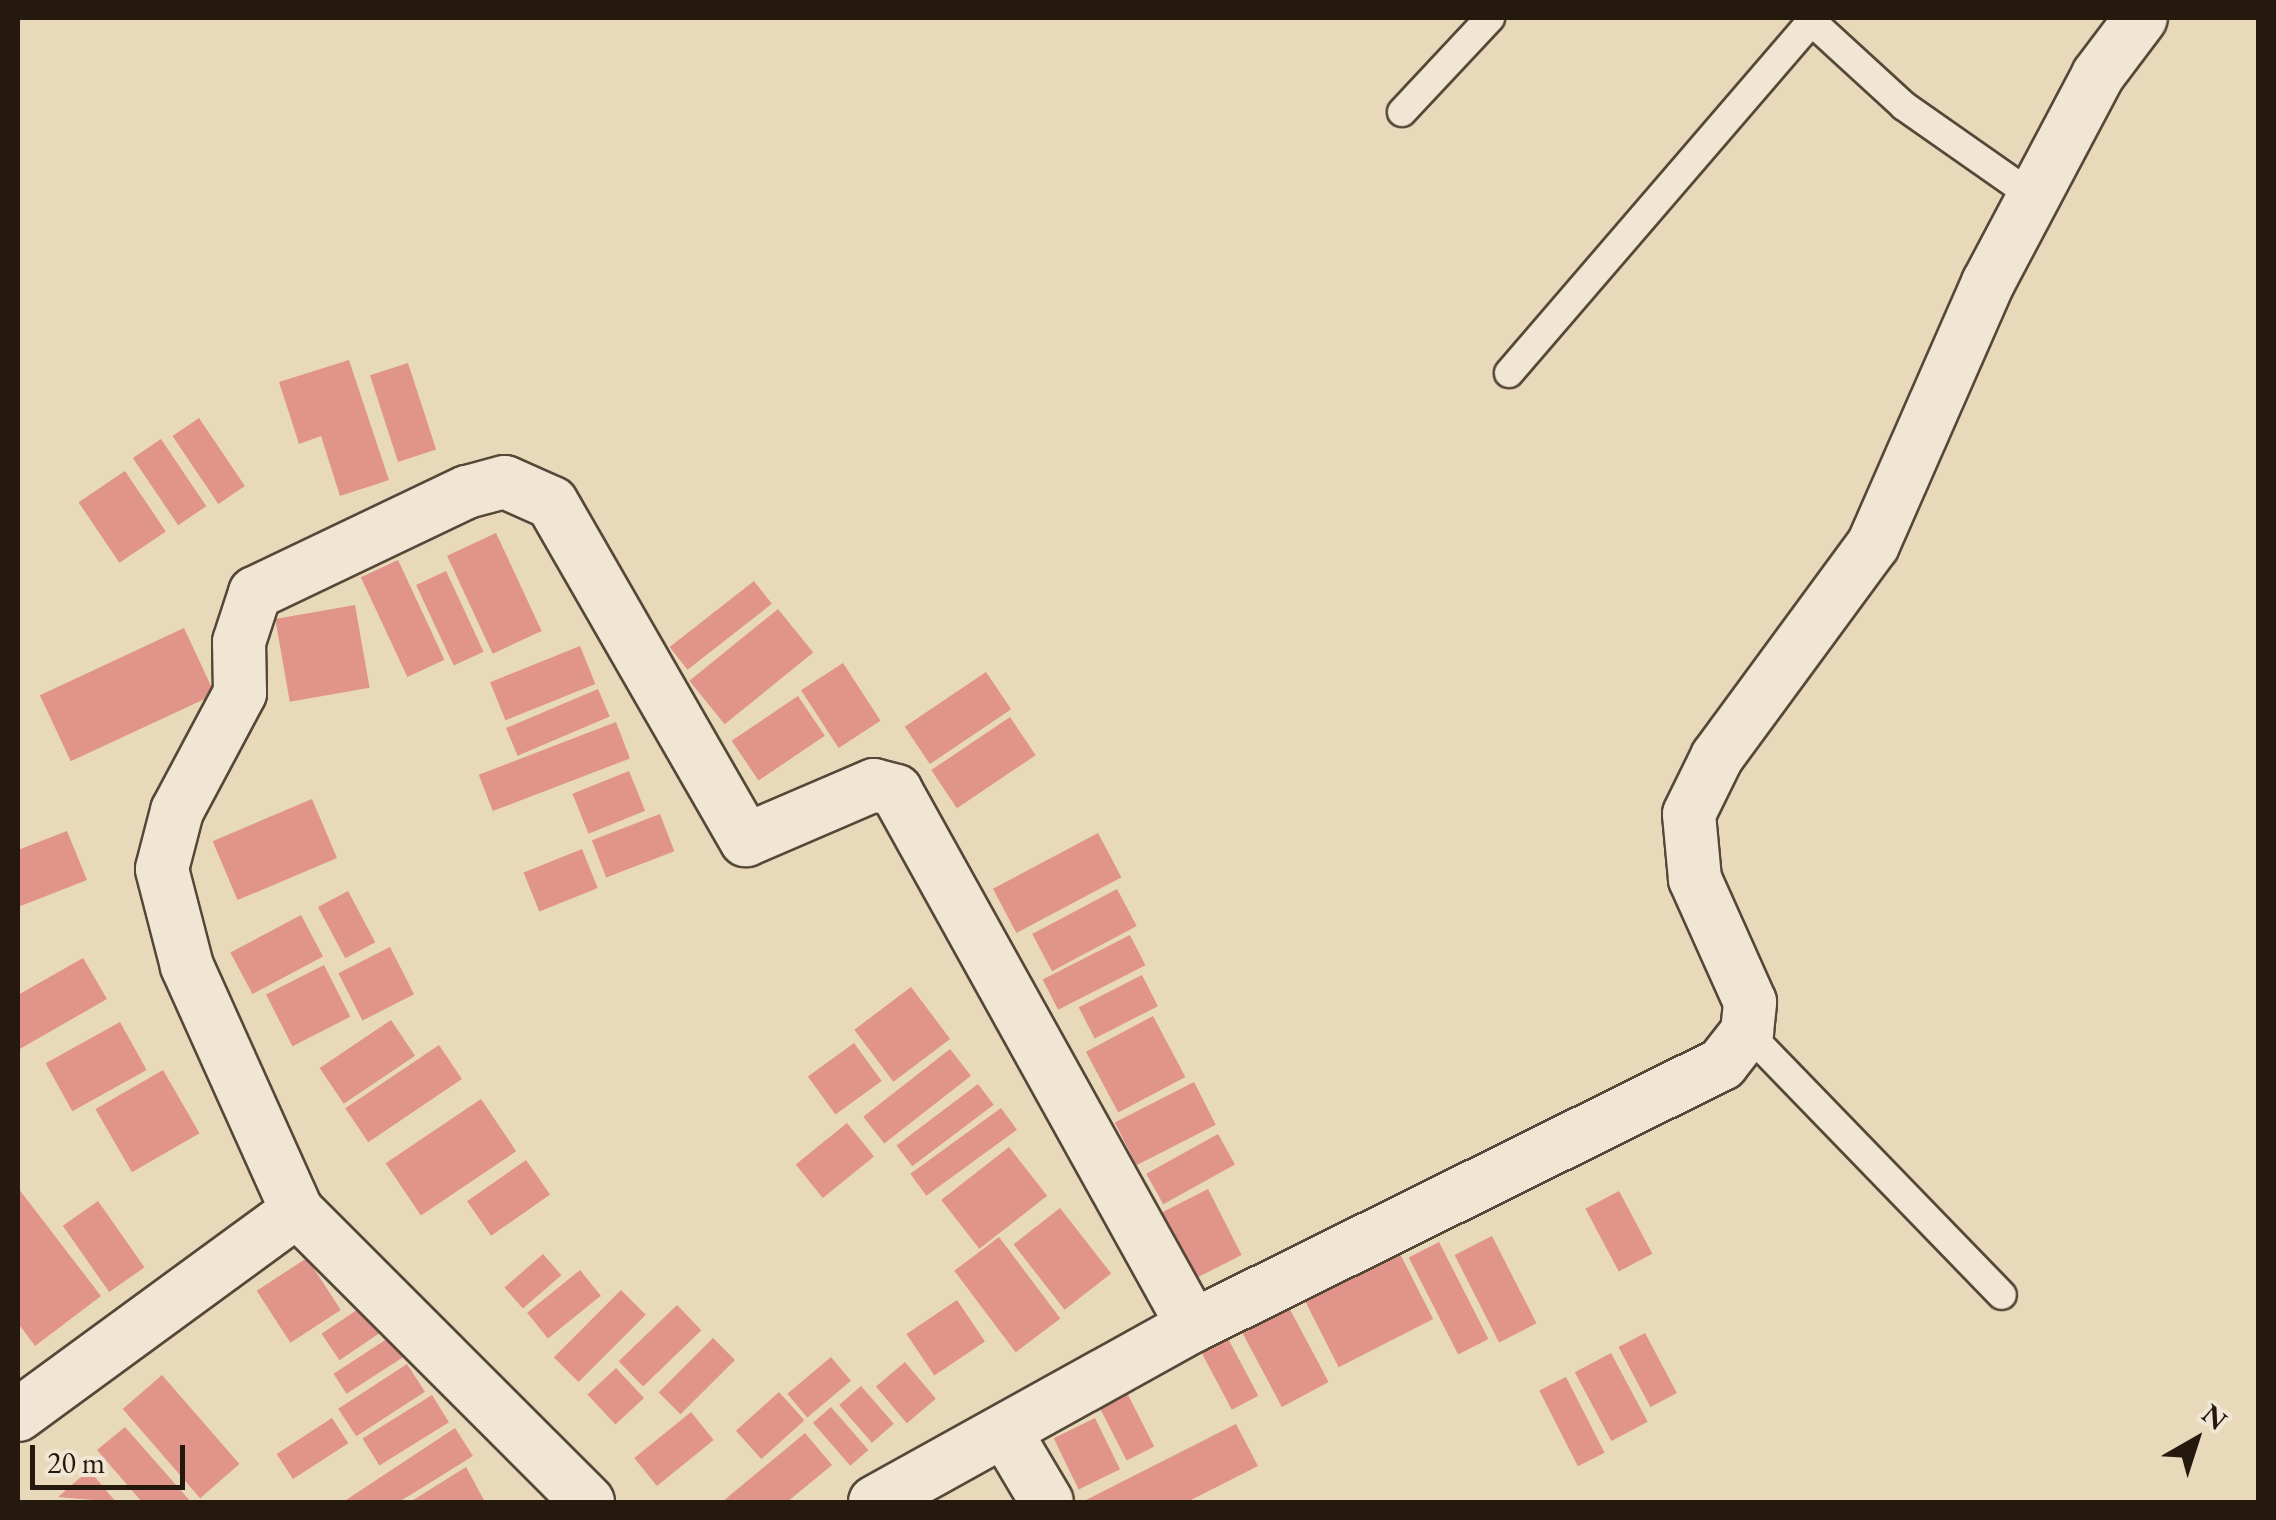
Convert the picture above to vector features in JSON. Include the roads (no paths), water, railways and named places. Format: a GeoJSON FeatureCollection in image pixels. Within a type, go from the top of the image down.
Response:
{"type":"FeatureCollection","features":[{"type":"Feature","properties":{"kind":"street"},"geometry":{"type":"LineString","coordinates":[[874,1502],[1006,1433],[1193,1326],[1722,1064],[1747,1032],[1750,1002],[1695,880],[1689,814],[1718,758],[1873,545],[2034,197],[2098,74],[2141,18]]}},
{"type":"Feature","properties":{"kind":"street"},"geometry":{"type":"LineString","coordinates":[[588,1502],[298,1211],[170,913],[162,869],[177,811],[240,692],[239,642],[255,594],[505,482],[552,503],[746,840],[874,784],[896,791],[1193,1326]]}},
{"type":"Feature","properties":{"kind":"street"},"geometry":{"type":"LineString","coordinates":[[18,1415],[298,1211]]}},
{"type":"Feature","properties":{"kind":"street"},"geometry":{"type":"LineString","coordinates":[[1006,1433],[1047,1502]]}},
{"type":"Feature","properties":{"kind":"lane"},"geometry":{"type":"LineString","coordinates":[[1402,112],[1490,18]]}},
{"type":"Feature","properties":{"kind":"lane"},"geometry":{"type":"LineString","coordinates":[[1509,374],[1810,19],[1904,106],[2034,197]]}},
{"type":"Feature","properties":{"kind":"lane"},"geometry":{"type":"LineString","coordinates":[[1747,1032],[2002,1295]]}}]}
